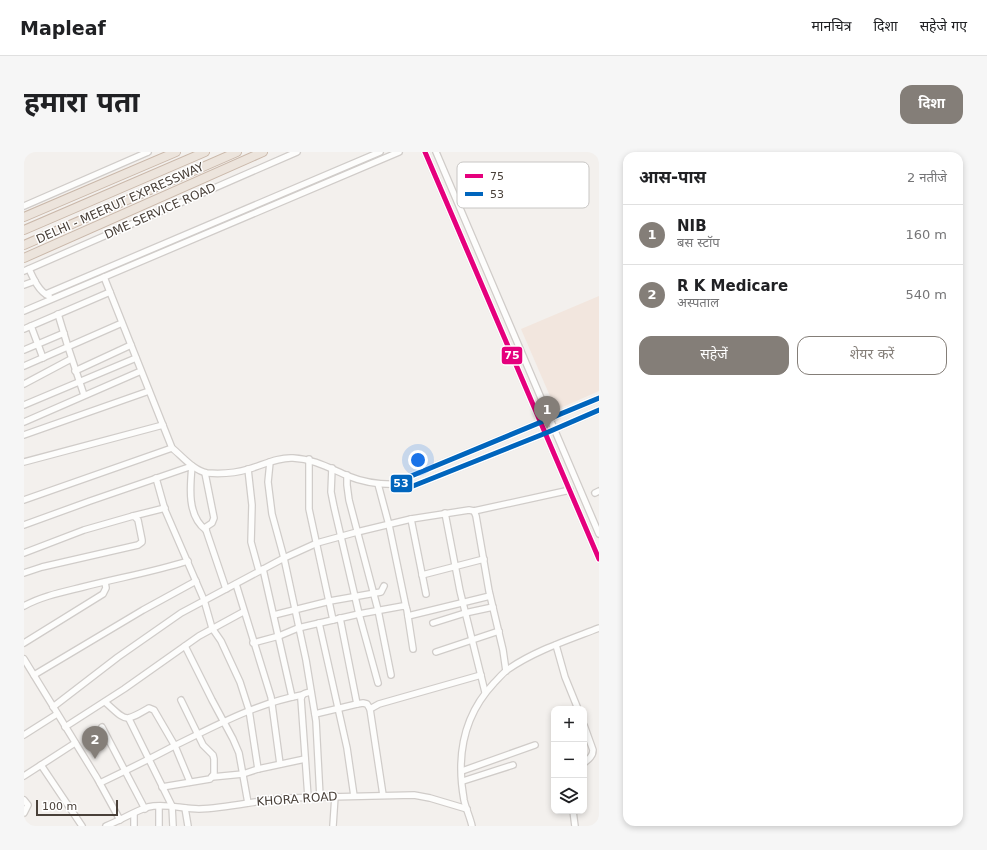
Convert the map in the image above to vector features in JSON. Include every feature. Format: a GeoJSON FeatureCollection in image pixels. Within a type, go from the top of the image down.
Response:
{"type":"FeatureCollection","features":[{"type":"Feature","properties":{"kind":"highway"},"geometry":{"type":"LineString","coordinates":[[24,218],[176,152]]}},
{"type":"Feature","properties":{"kind":"highway","name":"DELHI - MEERUT EXPRESSWAY"},"geometry":{"type":"LineString","coordinates":[[24,230],[205,152]]}},
{"type":"Feature","properties":{"kind":"highway","name":"DELHI - MEERUT EXPRESSWAY"},"geometry":{"type":"LineString","coordinates":[[24,245],[237,152]]}},
{"type":"Feature","properties":{"kind":"highway"},"geometry":{"type":"LineString","coordinates":[[24,258],[264,152]]}},
{"type":"Feature","properties":{"kind":"street"},"geometry":{"type":"LineString","coordinates":[[24,206],[148,152]]}},
{"type":"Feature","properties":{"kind":"street","name":"DME SERVICE ROAD"},"geometry":{"type":"LineString","coordinates":[[26,270],[297,152]]}},
{"type":"Feature","properties":{"kind":"street"},"geometry":{"type":"LineString","coordinates":[[46,294],[380,152]]}},
{"type":"Feature","properties":{"kind":"street"},"geometry":{"type":"LineString","coordinates":[[24,311],[399,152]]}},
{"type":"Feature","properties":{"kind":"street"},"geometry":{"type":"LineString","coordinates":[[425,152],[599,559]]}},
{"type":"Feature","properties":{"kind":"street"},"geometry":{"type":"LineString","coordinates":[[436,152],[457,201]]}},
{"type":"Feature","properties":{"kind":"street"},"geometry":{"type":"LineString","coordinates":[[334,171],[338,178]]}},
{"type":"Feature","properties":{"kind":"street"},"geometry":{"type":"LineString","coordinates":[[460,208],[599,534]]}},
{"type":"Feature","properties":{"kind":"street"},"geometry":{"type":"LineString","coordinates":[[126,260],[130,266]]}},
{"type":"Feature","properties":{"kind":"street"},"geometry":{"type":"LineString","coordinates":[[26,270],[46,294],[55,298]]}},
{"type":"Feature","properties":{"kind":"street"},"geometry":{"type":"LineString","coordinates":[[104,277],[172,448],[192,466],[205,473],[228,473],[291,458],[309,459],[347,476],[368,482],[388,485],[401,484],[404,480],[599,398]]}},
{"type":"Feature","properties":{"kind":"street"},"geometry":{"type":"LineString","coordinates":[[24,285],[35,280]]}},
{"type":"Feature","properties":{"kind":"street"},"geometry":{"type":"LineString","coordinates":[[24,328],[110,292]]}},
{"type":"Feature","properties":{"kind":"street"},"geometry":{"type":"LineString","coordinates":[[58,314],[84,396]]}},
{"type":"Feature","properties":{"kind":"street"},"geometry":{"type":"LineString","coordinates":[[24,366],[122,323]]}},
{"type":"Feature","properties":{"kind":"street"},"geometry":{"type":"LineString","coordinates":[[31,326],[43,358]]}},
{"type":"Feature","properties":{"kind":"street"},"geometry":{"type":"LineString","coordinates":[[24,350],[64,333]]}},
{"type":"Feature","properties":{"kind":"street"},"geometry":{"type":"LineString","coordinates":[[75,371],[131,345]]}},
{"type":"Feature","properties":{"kind":"street"},"geometry":{"type":"LineString","coordinates":[[24,405],[136,358]]}},
{"type":"Feature","properties":{"kind":"street"},"geometry":{"type":"LineString","coordinates":[[24,384],[72,359]]}},
{"type":"Feature","properties":{"kind":"street"},"geometry":{"type":"LineString","coordinates":[[24,422],[141,371]]}},
{"type":"Feature","properties":{"kind":"street"},"geometry":{"type":"LineString","coordinates":[[24,435],[149,392]]}},
{"type":"Feature","properties":{"kind":"street"},"geometry":{"type":"LineString","coordinates":[[401,484],[404,488],[408,488],[554,430],[599,410]]}},
{"type":"Feature","properties":{"kind":"street"},"geometry":{"type":"LineString","coordinates":[[24,462],[163,425]]}},
{"type":"Feature","properties":{"kind":"street"},"geometry":{"type":"LineString","coordinates":[[24,500],[172,448]]}},
{"type":"Feature","properties":{"kind":"street"},"geometry":{"type":"LineString","coordinates":[[309,459],[309,509],[330,601],[337,619],[357,704]]}},
{"type":"Feature","properties":{"kind":"street"},"geometry":{"type":"LineString","coordinates":[[270,462],[268,482],[270,502],[276,533],[284,558],[315,714],[320,797]]}},
{"type":"Feature","properties":{"kind":"street"},"geometry":{"type":"LineString","coordinates":[[24,525],[192,466]]}},
{"type":"Feature","properties":{"kind":"street"},"geometry":{"type":"LineString","coordinates":[[192,466],[190,492],[192,504],[198,522],[206,530],[226,589]]}},
{"type":"Feature","properties":{"kind":"street"},"geometry":{"type":"LineString","coordinates":[[332,468],[331,492],[359,614],[378,683]]}},
{"type":"Feature","properties":{"kind":"street"},"geometry":{"type":"LineString","coordinates":[[248,469],[252,505],[250,542],[261,570],[274,615],[292,696]]}},
{"type":"Feature","properties":{"kind":"street"},"geometry":{"type":"LineString","coordinates":[[205,473],[214,518],[212,523],[207,525],[206,530]]}},
{"type":"Feature","properties":{"kind":"street"},"geometry":{"type":"LineString","coordinates":[[347,476],[348,496],[378,610],[391,675]]}},
{"type":"Feature","properties":{"kind":"street"},"geometry":{"type":"LineString","coordinates":[[156,478],[175,534],[204,600],[212,628],[221,641],[240,682],[249,710],[258,769]]}},
{"type":"Feature","properties":{"kind":"street"},"geometry":{"type":"LineString","coordinates":[[378,484],[389,524],[408,616],[413,649]]}},
{"type":"Feature","properties":{"kind":"street"},"geometry":{"type":"LineString","coordinates":[[53,707],[118,657],[155,631],[204,600],[284,558],[317,543],[411,519],[445,513],[469,510],[474,511],[570,490]]}},
{"type":"Feature","properties":{"kind":"street"},"geometry":{"type":"LineString","coordinates":[[24,553],[84,530],[165,508]]}},
{"type":"Feature","properties":{"kind":"street"},"geometry":{"type":"LineString","coordinates":[[474,511],[506,671]]}},
{"type":"Feature","properties":{"kind":"street"},"geometry":{"type":"LineString","coordinates":[[445,513],[465,613],[485,692]]}},
{"type":"Feature","properties":{"kind":"street"},"geometry":{"type":"LineString","coordinates":[[24,573],[42,567],[138,545],[142,542],[142,540],[138,520],[133,516]]}},
{"type":"Feature","properties":{"kind":"street"},"geometry":{"type":"LineString","coordinates":[[411,519],[426,594]]}},
{"type":"Feature","properties":{"kind":"street"},"geometry":{"type":"LineString","coordinates":[[422,575],[484,559]]}},
{"type":"Feature","properties":{"kind":"street"},"geometry":{"type":"LineString","coordinates":[[24,606],[44,597],[143,574],[188,561]]}},
{"type":"Feature","properties":{"kind":"street"},"geometry":{"type":"LineString","coordinates":[[34,675],[143,610],[196,581]]}},
{"type":"Feature","properties":{"kind":"street"},"geometry":{"type":"LineString","coordinates":[[24,643],[103,594],[106,588],[105,582]]}},
{"type":"Feature","properties":{"kind":"street"},"geometry":{"type":"LineString","coordinates":[[236,584],[243,612],[266,679],[272,702],[280,764]]}},
{"type":"Feature","properties":{"kind":"street"},"geometry":{"type":"LineString","coordinates":[[274,615],[330,601],[381,592],[384,586]]}},
{"type":"Feature","properties":{"kind":"street"},"geometry":{"type":"LineString","coordinates":[[408,616],[490,596]]}},
{"type":"Feature","properties":{"kind":"street"},"geometry":{"type":"LineString","coordinates":[[253,643],[279,636],[298,628],[319,623],[378,610],[403,606],[406,607]]}},
{"type":"Feature","properties":{"kind":"street"},"geometry":{"type":"LineString","coordinates":[[433,623],[465,613],[493,607]]}},
{"type":"Feature","properties":{"kind":"street"},"geometry":{"type":"LineString","coordinates":[[65,727],[105,702],[212,628],[243,612]]}},
{"type":"Feature","properties":{"kind":"street"},"geometry":{"type":"LineString","coordinates":[[319,623],[347,748],[354,796]]}},
{"type":"Feature","properties":{"kind":"street"},"geometry":{"type":"LineString","coordinates":[[472,826],[466,810],[464,799],[462,754],[468,724],[485,692],[506,671],[540,652],[599,628]]}},
{"type":"Feature","properties":{"kind":"street"},"geometry":{"type":"LineString","coordinates":[[436,652],[498,631]]}},
{"type":"Feature","properties":{"kind":"street"},"geometry":{"type":"LineString","coordinates":[[556,645],[565,677],[577,706]]}},
{"type":"Feature","properties":{"kind":"street"},"geometry":{"type":"LineString","coordinates":[[185,646],[233,738],[239,753],[248,803]]}},
{"type":"Feature","properties":{"kind":"street"},"geometry":{"type":"LineString","coordinates":[[25,662],[76,743],[120,820]]}},
{"type":"Feature","properties":{"kind":"street"},"geometry":{"type":"LineString","coordinates":[[370,709],[379,704],[481,675]]}},
{"type":"Feature","properties":{"kind":"street"},"geometry":{"type":"LineString","coordinates":[[100,783],[249,710],[292,696],[311,692]]}},
{"type":"Feature","properties":{"kind":"street"},"geometry":{"type":"LineString","coordinates":[[302,695],[301,699],[308,797]]}},
{"type":"Feature","properties":{"kind":"street"},"geometry":{"type":"LineString","coordinates":[[181,700],[206,749],[213,755],[214,774],[212,777]]}},
{"type":"Feature","properties":{"kind":"street"},"geometry":{"type":"LineString","coordinates":[[105,702],[122,717],[129,719],[149,708],[152,708],[175,746],[190,782]]}},
{"type":"Feature","properties":{"kind":"street"},"geometry":{"type":"LineString","coordinates":[[315,714],[357,704],[367,704],[370,709],[383,795]]}},
{"type":"Feature","properties":{"kind":"street"},"geometry":{"type":"LineString","coordinates":[[24,735],[57,714]]}},
{"type":"Feature","properties":{"kind":"street"},"geometry":{"type":"LineString","coordinates":[[129,719],[172,806],[173,826]]}},
{"type":"Feature","properties":{"kind":"street"},"geometry":{"type":"LineString","coordinates":[[102,727],[126,770],[145,809]]}},
{"type":"Feature","properties":{"kind":"street"},"geometry":{"type":"LineString","coordinates":[[587,733],[593,754],[587,760]]}},
{"type":"Feature","properties":{"kind":"street"},"geometry":{"type":"LineString","coordinates":[[24,776],[76,743]]}},
{"type":"Feature","properties":{"kind":"street"},"geometry":{"type":"LineString","coordinates":[[462,771],[535,745]]}},
{"type":"Feature","properties":{"kind":"street"},"geometry":{"type":"LineString","coordinates":[[162,787],[212,777],[243,774],[258,769],[305,759]]}},
{"type":"Feature","properties":{"kind":"street"},"geometry":{"type":"LineString","coordinates":[[41,765],[82,826]]}},
{"type":"Feature","properties":{"kind":"street"},"geometry":{"type":"LineString","coordinates":[[463,782],[513,765]]}},
{"type":"Feature","properties":{"kind":"street","name":"KHORA ROAD"},"geometry":{"type":"LineString","coordinates":[[106,826],[145,809],[159,806],[197,809],[219,808],[268,799],[308,797],[414,795],[430,798],[466,810]]}},
{"type":"Feature","properties":{"kind":"street"},"geometry":{"type":"LineString","coordinates":[[333,826],[335,796]]}},
{"type":"Feature","properties":{"kind":"street"},"geometry":{"type":"LineString","coordinates":[[24,800],[28,805],[24,813]]}},
{"type":"Feature","properties":{"kind":"street"},"geometry":{"type":"LineString","coordinates":[[159,806],[159,826]]}},
{"type":"Feature","properties":{"kind":"street"},"geometry":{"type":"LineString","coordinates":[[185,808],[188,826]]}},
{"type":"Feature","properties":{"kind":"street"},"geometry":{"type":"LineString","coordinates":[[134,814],[134,826]]}},
{"type":"Feature","properties":{"kind":"street"},"geometry":{"type":"LineString","coordinates":[[573,814],[575,826]]}},
{"type":"Feature","properties":{"kind":"shaded area"},"geometry":{"type":"Polygon","coordinates":[[[599,296],[599,391],[556,410],[521,329],[599,296]]]}},
{"type":"Feature","properties":{"kind":"transit line","name":"75"},"geometry":{"type":"LineString","coordinates":[[425,152],[599,559]]}},
{"type":"Feature","properties":{"kind":"transit line","name":"53"},"geometry":{"type":"LineString","coordinates":[[599,398],[404,479],[401,484],[403,487],[408,488],[546,433],[599,410]]}},
{"type":"Feature","properties":{"kind":"place","name":"NIB"},"geometry":{"type":"Point","coordinates":[547,429]}},
{"type":"Feature","properties":{"kind":"place","name":"R K Medicare"},"geometry":{"type":"Point","coordinates":[95,759]}}]}
